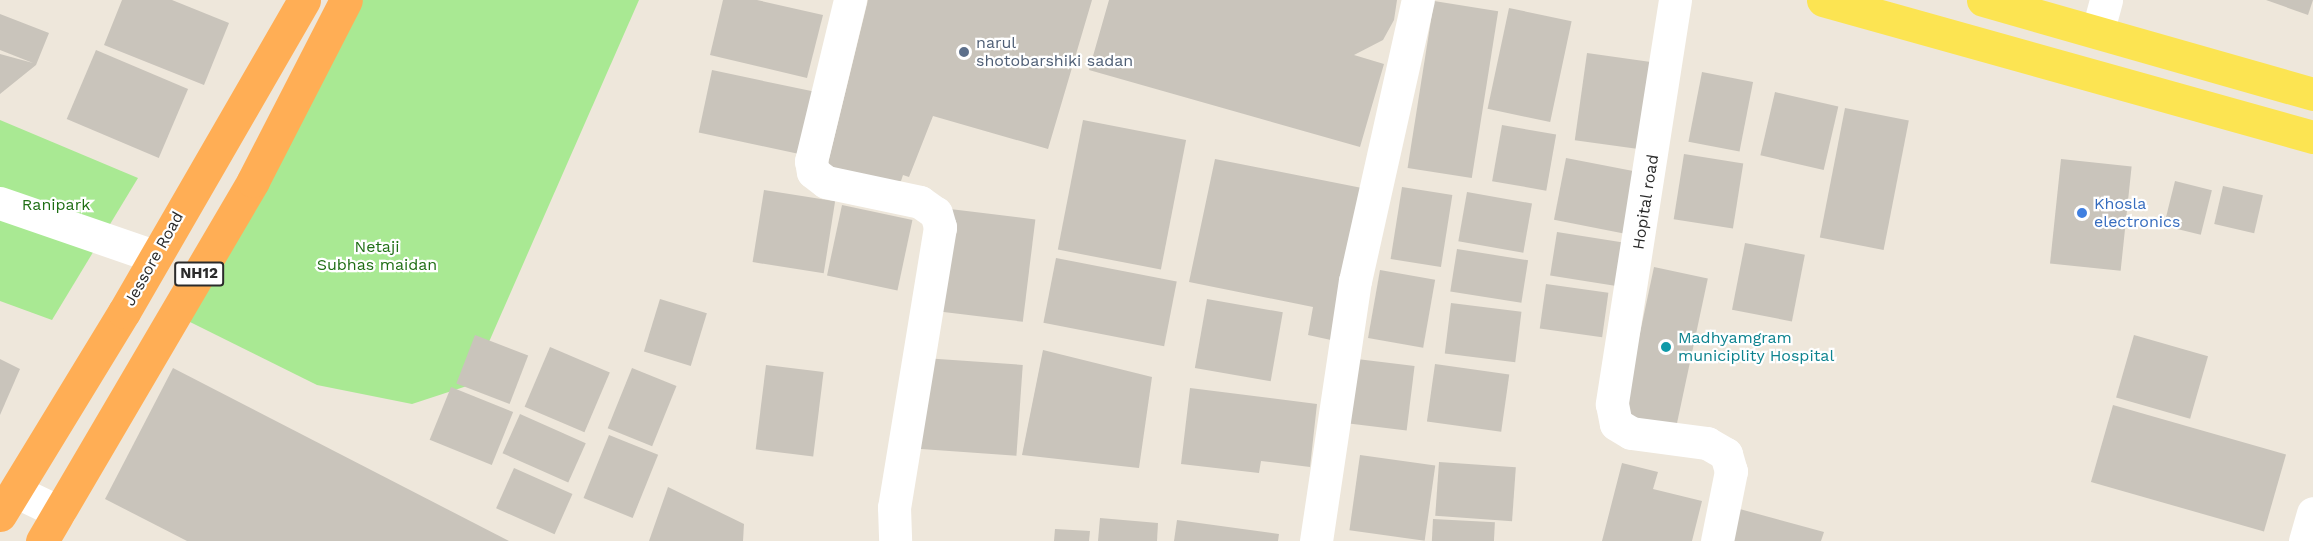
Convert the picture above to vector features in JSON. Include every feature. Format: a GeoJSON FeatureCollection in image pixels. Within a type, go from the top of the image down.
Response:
{"type":"FeatureCollection","features":[{"type":"Feature","properties":{"kind":"highway","name":"Jessore Road"},"geometry":{"type":"LineString","coordinates":[[7,503],[304,0]]}},
{"type":"Feature","properties":{"kind":"highway","name":"NH12"},"geometry":{"type":"LineString","coordinates":[[42,541],[253,181],[345,0]]}},
{"type":"Feature","properties":{"kind":"main road"},"geometry":{"type":"LineString","coordinates":[[1823,0],[2313,137]]}},
{"type":"Feature","properties":{"kind":"main road"},"geometry":{"type":"LineString","coordinates":[[1983,0],[2102,15],[2313,94]]}},
{"type":"Feature","properties":{"kind":"street"},"geometry":{"type":"LineString","coordinates":[[850,0],[811,161],[813,172],[826,182],[920,202],[936,213],[940,227],[894,507],[895,541]]}},
{"type":"Feature","properties":{"kind":"street"},"geometry":{"type":"LineString","coordinates":[[1316,541],[1355,281],[1418,0]]}},
{"type":"Feature","properties":{"kind":"street","name":"Hopital road"},"geometry":{"type":"LineString","coordinates":[[1675,0],[1612,404],[1616,424],[1631,433],[1707,443],[1726,453],[1731,471],[1717,541]]}},
{"type":"Feature","properties":{"kind":"street"},"geometry":{"type":"LineString","coordinates":[[0,203],[154,256]]}},
{"type":"Feature","properties":{"kind":"street"},"geometry":{"type":"LineString","coordinates":[[7,503],[59,512]]}},
{"type":"Feature","properties":{"kind":"street"},"geometry":{"type":"LineString","coordinates":[[2305,541],[2313,513]]}},
{"type":"Feature","properties":{"kind":"green space","name":"Netaji Subhas maidan"},"geometry":{"type":"Polygon","coordinates":[[[359,0],[639,0],[470,385],[412,404],[317,385],[188,321],[359,0]]]}},
{"type":"Feature","properties":{"kind":"green space","name":"Ranipark"},"geometry":{"type":"Polygon","coordinates":[[[0,120],[138,178],[52,320],[0,301],[0,120]]]}},
{"type":"Feature","properties":{"kind":"building"},"geometry":{"type":"Polygon","coordinates":[[[122,0],[172,0],[229,23],[204,85],[104,45],[122,0]]]}},
{"type":"Feature","properties":{"kind":"building"},"geometry":{"type":"Polygon","coordinates":[[[723,0],[757,0],[823,15],[807,78],[710,55],[723,0]]]}},
{"type":"Feature","properties":{"kind":"building","name":"narul shotobarshiki sadan"},"geometry":{"type":"Polygon","coordinates":[[[868,0],[1092,0],[1048,149],[933,116],[909,177],[903,175],[901,181],[886,183],[827,167],[868,0]]]}},
{"type":"Feature","properties":{"kind":"building"},"geometry":{"type":"Polygon","coordinates":[[[1109,0],[1397,0],[1394,20],[1383,40],[1354,55],[1384,64],[1360,147],[1089,70],[1109,0]]]}},
{"type":"Feature","properties":{"kind":"building"},"geometry":{"type":"Polygon","coordinates":[[[2266,0],[2313,0],[2308,15],[2266,0]]]}},
{"type":"Feature","properties":{"kind":"building"},"geometry":{"type":"Polygon","coordinates":[[[1434,1],[1498,11],[1472,178],[1408,168],[1434,1]]]}},
{"type":"Feature","properties":{"kind":"building"},"geometry":{"type":"Polygon","coordinates":[[[1509,8],[1572,21],[1550,122],[1488,109],[1509,8]]]}},
{"type":"Feature","properties":{"kind":"building"},"geometry":{"type":"Polygon","coordinates":[[[0,14],[49,33],[36,65],[0,94],[0,54],[33,63],[0,50],[0,14]]]}},
{"type":"Feature","properties":{"kind":"building"},"geometry":{"type":"Polygon","coordinates":[[[96,50],[188,89],[159,158],[67,119],[96,50]]]}},
{"type":"Feature","properties":{"kind":"building"},"geometry":{"type":"Polygon","coordinates":[[[1587,53],[1654,62],[1642,150],[1575,140],[1587,53]]]}},
{"type":"Feature","properties":{"kind":"building"},"geometry":{"type":"Polygon","coordinates":[[[712,70],[814,92],[800,154],[699,133],[712,70]]]}},
{"type":"Feature","properties":{"kind":"building"},"geometry":{"type":"Polygon","coordinates":[[[1702,72],[1753,82],[1739,152],[1688,142],[1702,72]]]}},
{"type":"Feature","properties":{"kind":"building"},"geometry":{"type":"Polygon","coordinates":[[[1775,92],[1838,107],[1824,170],[1760,155],[1775,92]]]}},
{"type":"Feature","properties":{"kind":"building"},"geometry":{"type":"Polygon","coordinates":[[[1845,108],[1909,120],[1884,250],[1820,238],[1845,108]]]}},
{"type":"Feature","properties":{"kind":"building"},"geometry":{"type":"Polygon","coordinates":[[[1083,120],[1186,140],[1161,270],[1058,250],[1083,120]]]}},
{"type":"Feature","properties":{"kind":"building"},"geometry":{"type":"Polygon","coordinates":[[[1502,125],[1556,135],[1546,191],[1492,181],[1502,125]]]}},
{"type":"Feature","properties":{"kind":"building"},"geometry":{"type":"Polygon","coordinates":[[[1684,154],[1743,163],[1733,229],[1674,219],[1684,154]]]}},
{"type":"Feature","properties":{"kind":"building"},"geometry":{"type":"Polygon","coordinates":[[[1566,158],[1640,172],[1628,234],[1554,220],[1566,158]]]}},
{"type":"Feature","properties":{"kind":"building"},"geometry":{"type":"Polygon","coordinates":[[[1215,159],[1362,188],[1331,340],[1308,335],[1313,307],[1189,282],[1215,159]]]}},
{"type":"Feature","properties":{"kind":"building","name":"Khosla electronics"},"geometry":{"type":"Polygon","coordinates":[[[2061,159],[2132,166],[2121,271],[2050,263],[2061,159]]]}},
{"type":"Feature","properties":{"kind":"building"},"geometry":{"type":"Polygon","coordinates":[[[2175,181],[2212,190],[2201,235],[2164,226],[2175,181]]]}},
{"type":"Feature","properties":{"kind":"building"},"geometry":{"type":"Polygon","coordinates":[[[2223,186],[2263,195],[2254,233],[2214,224],[2223,186]]]}},
{"type":"Feature","properties":{"kind":"building"},"geometry":{"type":"Polygon","coordinates":[[[1402,187],[1452,195],[1441,267],[1391,259],[1402,187]]]}},
{"type":"Feature","properties":{"kind":"building"},"geometry":{"type":"Polygon","coordinates":[[[764,190],[835,201],[824,273],[753,262],[764,190]]]}},
{"type":"Feature","properties":{"kind":"building"},"geometry":{"type":"Polygon","coordinates":[[[1467,192],[1532,203],[1523,253],[1458,241],[1467,192]]]}},
{"type":"Feature","properties":{"kind":"building"},"geometry":{"type":"Polygon","coordinates":[[[842,205],[912,220],[897,290],[827,275],[842,205]]]}},
{"type":"Feature","properties":{"kind":"building"},"geometry":{"type":"Polygon","coordinates":[[[950,209],[1035,219],[1023,322],[937,311],[950,209]]]}},
{"type":"Feature","properties":{"kind":"building"},"geometry":{"type":"Polygon","coordinates":[[[1557,232],[1623,242],[1616,286],[1550,275],[1557,232]]]}},
{"type":"Feature","properties":{"kind":"building"},"geometry":{"type":"Polygon","coordinates":[[[1745,243],[1805,255],[1792,321],[1732,310],[1745,243]]]}},
{"type":"Feature","properties":{"kind":"building"},"geometry":{"type":"Polygon","coordinates":[[[1457,249],[1528,260],[1521,303],[1450,291],[1457,249]]]}},
{"type":"Feature","properties":{"kind":"building"},"geometry":{"type":"Polygon","coordinates":[[[1056,258],[1177,281],[1164,346],[1043,323],[1056,258]]]}},
{"type":"Feature","properties":{"kind":"building","name":"Madhyamgram municiplity Hospital"},"geometry":{"type":"Polygon","coordinates":[[[1654,267],[1708,278],[1676,427],[1622,416],[1654,267]]]}},
{"type":"Feature","properties":{"kind":"building"},"geometry":{"type":"Polygon","coordinates":[[[1380,270],[1435,280],[1423,348],[1368,338],[1380,270]]]}},
{"type":"Feature","properties":{"kind":"building"},"geometry":{"type":"Polygon","coordinates":[[[1546,284],[1608,293],[1602,337],[1540,329],[1546,284]]]}},
{"type":"Feature","properties":{"kind":"building"},"geometry":{"type":"Polygon","coordinates":[[[660,299],[707,313],[691,366],[644,352],[660,299]]]}},
{"type":"Feature","properties":{"kind":"building"},"geometry":{"type":"Polygon","coordinates":[[[1207,299],[1283,312],[1271,381],[1195,368],[1207,299]]]}},
{"type":"Feature","properties":{"kind":"building"},"geometry":{"type":"Polygon","coordinates":[[[1451,303],[1521,312],[1515,362],[1445,354],[1451,303]]]}},
{"type":"Feature","properties":{"kind":"building"},"geometry":{"type":"Polygon","coordinates":[[[475,335],[528,355],[510,404],[456,384],[475,335]]]}},
{"type":"Feature","properties":{"kind":"building"},"geometry":{"type":"Polygon","coordinates":[[[2134,335],[2208,356],[2190,419],[2116,397],[2134,335]]]}},
{"type":"Feature","properties":{"kind":"building"},"geometry":{"type":"Polygon","coordinates":[[[550,347],[610,372],[584,432],[525,407],[550,347]]]}},
{"type":"Feature","properties":{"kind":"building"},"geometry":{"type":"Polygon","coordinates":[[[1043,350],[1152,377],[1139,468],[1022,455],[1043,350]]]}},
{"type":"Feature","properties":{"kind":"building"},"geometry":{"type":"Polygon","coordinates":[[[924,358],[1023,365],[1016,456],[918,449],[924,358]]]}},
{"type":"Feature","properties":{"kind":"building"},"geometry":{"type":"Polygon","coordinates":[[[0,359],[20,369],[0,415],[0,359]]]}},
{"type":"Feature","properties":{"kind":"building"},"geometry":{"type":"Polygon","coordinates":[[[1357,359],[1415,366],[1407,431],[1349,424],[1357,359]]]}},
{"type":"Feature","properties":{"kind":"building"},"geometry":{"type":"Polygon","coordinates":[[[1435,364],[1509,374],[1501,432],[1427,421],[1435,364]]]}},
{"type":"Feature","properties":{"kind":"building"},"geometry":{"type":"Polygon","coordinates":[[[766,365],[824,372],[813,456],[756,449],[766,365]]]}},
{"type":"Feature","properties":{"kind":"building"},"geometry":{"type":"Polygon","coordinates":[[[173,368],[509,541],[187,541],[105,499],[173,368]]]}},
{"type":"Feature","properties":{"kind":"building"},"geometry":{"type":"Polygon","coordinates":[[[632,368],[677,386],[652,446],[608,428],[632,368]]]}},
{"type":"Feature","properties":{"kind":"building"},"geometry":{"type":"Polygon","coordinates":[[[451,387],[513,412],[492,465],[430,440],[451,387]]]}},
{"type":"Feature","properties":{"kind":"building"},"geometry":{"type":"Polygon","coordinates":[[[1190,388],[1317,404],[1310,467],[1261,461],[1259,473],[1181,464],[1190,388]]]}},
{"type":"Feature","properties":{"kind":"building"},"geometry":{"type":"Polygon","coordinates":[[[2113,405],[2286,455],[2264,532],[2091,482],[2113,405]]]}},
{"type":"Feature","properties":{"kind":"building"},"geometry":{"type":"Polygon","coordinates":[[[520,414],[586,443],[568,483],[503,453],[520,414]]]}},
{"type":"Feature","properties":{"kind":"building"},"geometry":{"type":"Polygon","coordinates":[[[609,435],[658,455],[633,518],[584,498],[609,435]]]}},
{"type":"Feature","properties":{"kind":"building"},"geometry":{"type":"Polygon","coordinates":[[[1360,455],[1435,466],[1425,541],[1349,530],[1360,455]]]}},
{"type":"Feature","properties":{"kind":"building"},"geometry":{"type":"Polygon","coordinates":[[[1439,462],[1516,467],[1512,521],[1435,516],[1439,462]]]}},
{"type":"Feature","properties":{"kind":"building"},"geometry":{"type":"Polygon","coordinates":[[[1622,463],[1658,472],[1653,489],[1702,501],[1692,541],[1602,541],[1622,463]]]}},
{"type":"Feature","properties":{"kind":"building"},"geometry":{"type":"Polygon","coordinates":[[[514,468],[572,494],[555,534],[496,508],[514,468]]]}},
{"type":"Feature","properties":{"kind":"building"},"geometry":{"type":"Polygon","coordinates":[[[668,487],[744,524],[743,541],[649,541],[668,487]]]}},
{"type":"Feature","properties":{"kind":"building"},"geometry":{"type":"Polygon","coordinates":[[[1736,508],[1824,532],[1821,541],[1727,541],[1736,508]]]}},
{"type":"Feature","properties":{"kind":"building"},"geometry":{"type":"Polygon","coordinates":[[[1100,518],[1158,523],[1157,541],[1098,541],[1100,518]]]}},
{"type":"Feature","properties":{"kind":"building"},"geometry":{"type":"Polygon","coordinates":[[[1433,519],[1495,522],[1494,541],[1432,541],[1433,519]]]}},
{"type":"Feature","properties":{"kind":"building"},"geometry":{"type":"Polygon","coordinates":[[[1177,520],[1279,534],[1278,541],[1174,541],[1177,520]]]}},
{"type":"Feature","properties":{"kind":"building"},"geometry":{"type":"Polygon","coordinates":[[[1055,529],[1090,531],[1089,541],[1054,541],[1055,529]]]}},
{"type":"Feature","properties":{"kind":"place","name":"narul shotobarshiki sadan"},"geometry":{"type":"Point","coordinates":[964,52]}},
{"type":"Feature","properties":{"kind":"place","name":"Khosla electronics"},"geometry":{"type":"Point","coordinates":[2082,213]}},
{"type":"Feature","properties":{"kind":"place","name":"Madhyamgram municiplity Hospital"},"geometry":{"type":"Point","coordinates":[1666,347]}}]}
